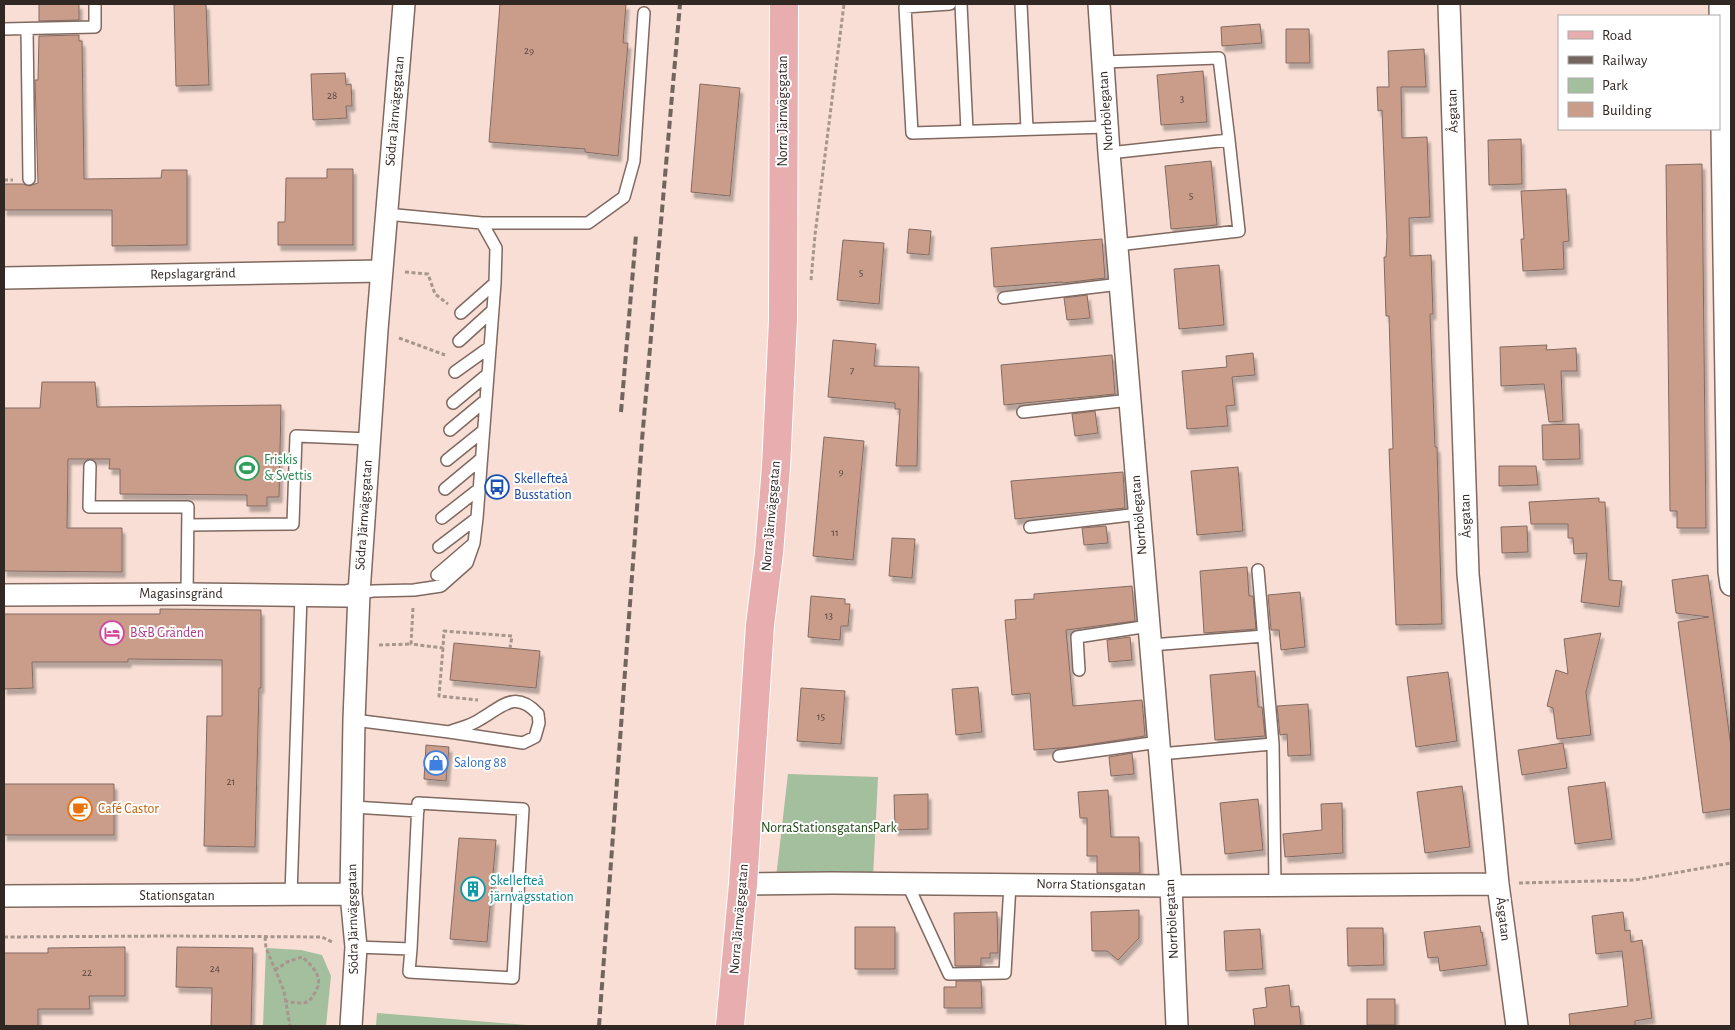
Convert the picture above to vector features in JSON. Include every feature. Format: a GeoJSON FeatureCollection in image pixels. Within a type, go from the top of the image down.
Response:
{"type":"FeatureCollection","features":[{"type":"Feature","properties":{"kind":"main road","name":"Norra Järnvägsgatan"},"geometry":{"type":"LineString","coordinates":[[730,1026],[743,884],[760,625],[769,553],[776,466],[782,329],[784,4]]}},
{"type":"Feature","properties":{"kind":"street","name":"Södra Järnvägsgatan"},"geometry":{"type":"LineString","coordinates":[[351,1026],[356,947],[351,894],[358,593],[386,214],[404,4]]}},
{"type":"Feature","properties":{"kind":"street","name":"Norrbölegatan"},"geometry":{"type":"LineString","coordinates":[[1099,4],[1109,153],[1171,886],[1177,1026]]}},
{"type":"Feature","properties":{"kind":"street","name":"Åsgatan"},"geometry":{"type":"LineString","coordinates":[[1449,4],[1468,574],[1498,884],[1517,1026]]}},
{"type":"Feature","properties":{"kind":"street"},"geometry":{"type":"LineString","coordinates":[[1720,4],[1729,571],[1731,585]]}},
{"type":"Feature","properties":{"kind":"street","name":"Repslagargränd"},"geometry":{"type":"LineString","coordinates":[[4,278],[382,271]]}},
{"type":"Feature","properties":{"kind":"street","name":"Magasinsgränd"},"geometry":{"type":"LineString","coordinates":[[4,595],[187,594],[346,596],[358,593]]}},
{"type":"Feature","properties":{"kind":"street","name":"Norra Stationsgatan"},"geometry":{"type":"LineString","coordinates":[[743,884],[907,883],[1171,886],[1498,884]]}},
{"type":"Feature","properties":{"kind":"street","name":"Stationsgatan"},"geometry":{"type":"LineString","coordinates":[[4,896],[351,894]]}},
{"type":"Feature","properties":{"kind":"lane"},"geometry":{"type":"LineString","coordinates":[[4,29],[95,27],[95,4]]}},
{"type":"Feature","properties":{"kind":"lane"},"geometry":{"type":"LineString","coordinates":[[950,4],[905,7],[912,133],[1107,126]]}},
{"type":"Feature","properties":{"kind":"lane"},"geometry":{"type":"LineString","coordinates":[[961,4],[967,131]]}},
{"type":"Feature","properties":{"kind":"lane"},"geometry":{"type":"LineString","coordinates":[[1021,4],[1027,129]]}},
{"type":"Feature","properties":{"kind":"lane"},"geometry":{"type":"LineString","coordinates":[[386,214],[482,223],[588,223],[624,197],[634,161],[644,13]]}},
{"type":"Feature","properties":{"kind":"lane"},"geometry":{"type":"LineString","coordinates":[[27,29],[28,179]]}},
{"type":"Feature","properties":{"kind":"lane"},"geometry":{"type":"LineString","coordinates":[[1103,62],[1219,58],[1239,231],[1117,245]]}},
{"type":"Feature","properties":{"kind":"lane"},"geometry":{"type":"LineString","coordinates":[[1109,153],[1229,140]]}},
{"type":"Feature","properties":{"kind":"lane"},"geometry":{"type":"LineString","coordinates":[[358,593],[373,590],[414,590],[441,586],[467,563],[474,543],[495,283],[496,248],[482,223]]}},
{"type":"Feature","properties":{"kind":"lane"},"geometry":{"type":"LineString","coordinates":[[461,313],[495,283]]}},
{"type":"Feature","properties":{"kind":"lane"},"geometry":{"type":"LineString","coordinates":[[1004,298],[1120,284]]}},
{"type":"Feature","properties":{"kind":"lane"},"geometry":{"type":"LineString","coordinates":[[458,341],[492,311]]}},
{"type":"Feature","properties":{"kind":"lane"},"geometry":{"type":"LineString","coordinates":[[455,372],[490,347]]}},
{"type":"Feature","properties":{"kind":"lane"},"geometry":{"type":"LineString","coordinates":[[453,403],[488,374]]}},
{"type":"Feature","properties":{"kind":"lane"},"geometry":{"type":"LineString","coordinates":[[450,430],[486,400]]}},
{"type":"Feature","properties":{"kind":"lane"},"geometry":{"type":"LineString","coordinates":[[1023,412],[1130,400]]}},
{"type":"Feature","properties":{"kind":"lane"},"geometry":{"type":"LineString","coordinates":[[447,460],[483,431]]}},
{"type":"Feature","properties":{"kind":"lane"},"geometry":{"type":"LineString","coordinates":[[188,525],[293,524],[296,436],[370,439]]}},
{"type":"Feature","properties":{"kind":"lane"},"geometry":{"type":"LineString","coordinates":[[445,489],[481,459]]}},
{"type":"Feature","properties":{"kind":"lane"},"geometry":{"type":"LineString","coordinates":[[90,466],[90,507],[188,507],[187,594]]}},
{"type":"Feature","properties":{"kind":"lane"},"geometry":{"type":"LineString","coordinates":[[442,518],[478,489]]}},
{"type":"Feature","properties":{"kind":"lane"},"geometry":{"type":"LineString","coordinates":[[1030,527],[1140,514]]}},
{"type":"Feature","properties":{"kind":"lane"},"geometry":{"type":"LineString","coordinates":[[440,548],[477,518]]}},
{"type":"Feature","properties":{"kind":"lane"},"geometry":{"type":"LineString","coordinates":[[437,575],[474,543]]}},
{"type":"Feature","properties":{"kind":"lane"},"geometry":{"type":"LineString","coordinates":[[1258,570],[1273,744],[1275,885]]}},
{"type":"Feature","properties":{"kind":"lane"},"geometry":{"type":"LineString","coordinates":[[290,895],[300,595]]}},
{"type":"Feature","properties":{"kind":"lane"},"geometry":{"type":"LineString","coordinates":[[1079,670],[1077,637],[1150,635],[1264,636]]}},
{"type":"Feature","properties":{"kind":"lane"},"geometry":{"type":"LineString","coordinates":[[354,720],[523,744],[535,737],[539,723],[538,714],[530,704],[507,703],[478,722],[449,732]]}},
{"type":"Feature","properties":{"kind":"lane"},"geometry":{"type":"LineString","coordinates":[[1059,756],[1159,748],[1273,744]]}},
{"type":"Feature","properties":{"kind":"lane"},"geometry":{"type":"LineString","coordinates":[[418,804],[523,809],[513,978],[409,972],[410,949],[418,804]]}},
{"type":"Feature","properties":{"kind":"lane"},"geometry":{"type":"LineString","coordinates":[[353,807],[418,811]]}},
{"type":"Feature","properties":{"kind":"lane"},"geometry":{"type":"LineString","coordinates":[[907,883],[949,974],[1005,973],[1010,884]]}},
{"type":"Feature","properties":{"kind":"lane"},"geometry":{"type":"LineString","coordinates":[[356,947],[410,949]]}},
{"type":"Feature","properties":{"kind":"path"},"geometry":{"type":"LineString","coordinates":[[382,271],[428,274],[435,294],[450,306]]}},
{"type":"Feature","properties":{"kind":"path"},"geometry":{"type":"LineString","coordinates":[[377,330],[445,355]]}},
{"type":"Feature","properties":{"kind":"path"},"geometry":{"type":"LineString","coordinates":[[444,363],[446,346]]}},
{"type":"Feature","properties":{"kind":"path"},"geometry":{"type":"LineString","coordinates":[[411,644],[414,590]]}},
{"type":"Feature","properties":{"kind":"path"},"geometry":{"type":"LineString","coordinates":[[507,703],[438,696],[444,632],[512,636],[510,648]]}},
{"type":"Feature","properties":{"kind":"path"},"geometry":{"type":"LineString","coordinates":[[357,646],[411,644],[443,648]]}},
{"type":"Feature","properties":{"kind":"path"},"geometry":{"type":"LineString","coordinates":[[1498,884],[1635,880],[1731,863]]}},
{"type":"Feature","properties":{"kind":"path"},"geometry":{"type":"LineString","coordinates":[[4,937],[322,937],[356,947]]}},
{"type":"Feature","properties":{"kind":"path"},"geometry":{"type":"LineString","coordinates":[[265,937],[266,948],[284,992],[290,1026]]}},
{"type":"Feature","properties":{"kind":"path"},"geometry":{"type":"LineString","coordinates":[[275,970],[287,962],[302,957],[313,966],[318,976],[318,990],[310,1000],[302,1003],[285,1001]]}},
{"type":"Feature","properties":{"kind":"green space","name":"NorraStationsgatansPark"},"geometry":{"type":"Polygon","coordinates":[[[788,774],[878,777],[873,878],[776,878],[788,774]]]}},
{"type":"Feature","properties":{"kind":"green space"},"geometry":{"type":"Polygon","coordinates":[[[266,948],[301,950],[322,955],[331,976],[326,1026],[263,1026],[266,948]]]}},
{"type":"Feature","properties":{"kind":"green space"},"geometry":{"type":"Polygon","coordinates":[[[377,1013],[527,1025],[527,1026],[376,1026],[377,1013]]]}},
{"type":"Feature","properties":{"kind":"building"},"geometry":{"type":"Polygon","coordinates":[[[39,4],[79,4],[79,20],[39,21],[39,4]]]}},
{"type":"Feature","properties":{"kind":"building"},"geometry":{"type":"Polygon","coordinates":[[[174,4],[206,4],[209,85],[176,86],[174,4]]]}},
{"type":"Feature","properties":{"kind":"building"},"geometry":{"type":"Polygon","coordinates":[[[500,4],[626,4],[623,43],[628,43],[618,156],[585,152],[585,149],[489,142],[500,4]]]}},
{"type":"Feature","properties":{"kind":"building"},"geometry":{"type":"Polygon","coordinates":[[[1260,24],[1262,43],[1222,46],[1221,27],[1260,24]]]}},
{"type":"Feature","properties":{"kind":"building"},"geometry":{"type":"Polygon","coordinates":[[[1286,29],[1309,29],[1310,63],[1286,63],[1286,29]]]}},
{"type":"Feature","properties":{"kind":"building"},"geometry":{"type":"Polygon","coordinates":[[[79,35],[79,41],[82,41],[84,179],[161,178],[162,170],[187,170],[187,245],[112,246],[112,210],[4,210],[4,184],[23,184],[29,186],[38,183],[35,80],[38,80],[39,36],[79,35]]]}},
{"type":"Feature","properties":{"kind":"building"},"geometry":{"type":"Polygon","coordinates":[[[1424,49],[1426,87],[1401,87],[1402,138],[1427,137],[1430,217],[1409,218],[1410,256],[1431,255],[1433,314],[1430,314],[1435,447],[1437,447],[1442,624],[1396,625],[1389,449],[1393,449],[1389,316],[1386,316],[1384,257],[1386,257],[1387,236],[1382,110],[1378,111],[1377,87],[1389,87],[1388,51],[1424,49]]]}},
{"type":"Feature","properties":{"kind":"building"},"geometry":{"type":"Polygon","coordinates":[[[1203,71],[1207,122],[1161,125],[1157,75],[1203,71]]]}},
{"type":"Feature","properties":{"kind":"building"},"geometry":{"type":"Polygon","coordinates":[[[345,73],[346,85],[351,84],[352,106],[346,106],[347,118],[313,120],[311,74],[345,73]]]}},
{"type":"Feature","properties":{"kind":"building"},"geometry":{"type":"Polygon","coordinates":[[[700,84],[740,88],[730,196],[691,192],[700,84]]]}},
{"type":"Feature","properties":{"kind":"building"},"geometry":{"type":"Polygon","coordinates":[[[1521,139],[1522,184],[1489,185],[1488,140],[1521,139]]]}},
{"type":"Feature","properties":{"kind":"building"},"geometry":{"type":"Polygon","coordinates":[[[1211,161],[1217,225],[1171,229],[1165,166],[1211,161]]]}},
{"type":"Feature","properties":{"kind":"building"},"geometry":{"type":"Polygon","coordinates":[[[1702,164],[1706,528],[1677,528],[1677,511],[1670,511],[1666,165],[1702,164]]]}},
{"type":"Feature","properties":{"kind":"building"},"geometry":{"type":"Polygon","coordinates":[[[327,169],[353,169],[353,245],[278,245],[278,222],[285,222],[286,178],[327,178],[327,169]]]}},
{"type":"Feature","properties":{"kind":"building"},"geometry":{"type":"Polygon","coordinates":[[[1566,189],[1569,241],[1563,242],[1564,269],[1523,271],[1521,239],[1524,239],[1521,191],[1566,189]]]}},
{"type":"Feature","properties":{"kind":"building"},"geometry":{"type":"Polygon","coordinates":[[[909,229],[931,231],[929,255],[907,253],[909,229]]]}},
{"type":"Feature","properties":{"kind":"building"},"geometry":{"type":"Polygon","coordinates":[[[1102,239],[1105,278],[1063,283],[994,287],[991,248],[1102,239]]]}},
{"type":"Feature","properties":{"kind":"building"},"geometry":{"type":"Polygon","coordinates":[[[843,240],[884,243],[879,304],[837,300],[843,240]]]}},
{"type":"Feature","properties":{"kind":"building"},"geometry":{"type":"Polygon","coordinates":[[[1219,265],[1224,325],[1179,329],[1174,269],[1219,265]]]}},
{"type":"Feature","properties":{"kind":"building"},"geometry":{"type":"Polygon","coordinates":[[[1087,295],[1090,318],[1067,320],[1064,298],[1087,295]]]}},
{"type":"Feature","properties":{"kind":"building"},"geometry":{"type":"Polygon","coordinates":[[[833,340],[876,344],[874,366],[919,367],[917,466],[896,466],[900,409],[895,409],[895,403],[828,397],[833,340]]]}},
{"type":"Feature","properties":{"kind":"building"},"geometry":{"type":"Polygon","coordinates":[[[1547,345],[1546,350],[1576,348],[1577,371],[1561,371],[1563,421],[1549,422],[1544,384],[1501,386],[1500,347],[1547,345]]]}},
{"type":"Feature","properties":{"kind":"building"},"geometry":{"type":"Polygon","coordinates":[[[1253,353],[1255,375],[1232,377],[1235,405],[1226,406],[1228,426],[1187,429],[1182,371],[1227,367],[1226,356],[1253,353]]]}},
{"type":"Feature","properties":{"kind":"building"},"geometry":{"type":"Polygon","coordinates":[[[1112,355],[1115,394],[1004,405],[1001,365],[1112,355]]]}},
{"type":"Feature","properties":{"kind":"building"},"geometry":{"type":"Polygon","coordinates":[[[42,382],[95,382],[97,407],[281,405],[279,497],[267,497],[267,506],[247,506],[247,495],[120,494],[120,469],[109,469],[110,459],[68,459],[67,528],[122,528],[122,572],[4,571],[4,408],[40,408],[42,382]]]}},
{"type":"Feature","properties":{"kind":"building"},"geometry":{"type":"Polygon","coordinates":[[[1095,411],[1098,433],[1075,436],[1072,414],[1095,411]]]}},
{"type":"Feature","properties":{"kind":"building"},"geometry":{"type":"Polygon","coordinates":[[[1579,424],[1580,459],[1543,460],[1542,425],[1579,424]]]}},
{"type":"Feature","properties":{"kind":"building"},"geometry":{"type":"Polygon","coordinates":[[[824,437],[864,441],[853,560],[813,556],[824,437]]]}},
{"type":"Feature","properties":{"kind":"building"},"geometry":{"type":"Polygon","coordinates":[[[1499,466],[1536,466],[1538,485],[1499,486],[1499,466]]]}},
{"type":"Feature","properties":{"kind":"building"},"geometry":{"type":"Polygon","coordinates":[[[1238,467],[1243,531],[1197,535],[1191,471],[1238,467]]]}},
{"type":"Feature","properties":{"kind":"building"},"geometry":{"type":"Polygon","coordinates":[[[1123,472],[1125,508],[1015,519],[1011,481],[1123,472]]]}},
{"type":"Feature","properties":{"kind":"building"},"geometry":{"type":"Polygon","coordinates":[[[1599,498],[1599,502],[1605,502],[1609,580],[1622,581],[1619,607],[1581,602],[1587,553],[1574,554],[1573,538],[1568,538],[1568,524],[1531,524],[1529,502],[1599,498]]]}},
{"type":"Feature","properties":{"kind":"building"},"geometry":{"type":"Polygon","coordinates":[[[1106,526],[1108,543],[1084,545],[1082,528],[1106,526]]]}},
{"type":"Feature","properties":{"kind":"building"},"geometry":{"type":"Polygon","coordinates":[[[1527,526],[1528,552],[1502,553],[1501,527],[1527,526]]]}},
{"type":"Feature","properties":{"kind":"building"},"geometry":{"type":"Polygon","coordinates":[[[892,538],[915,539],[912,578],[889,576],[892,538]]]}},
{"type":"Feature","properties":{"kind":"building"},"geometry":{"type":"Polygon","coordinates":[[[1247,567],[1249,596],[1253,596],[1256,629],[1204,633],[1200,571],[1247,567]]]}},
{"type":"Feature","properties":{"kind":"building"},"geometry":{"type":"Polygon","coordinates":[[[1708,575],[1731,747],[1731,809],[1703,813],[1678,622],[1709,617],[1676,613],[1672,580],[1708,575]]]}},
{"type":"Feature","properties":{"kind":"building"},"geometry":{"type":"Polygon","coordinates":[[[1132,586],[1135,621],[1066,630],[1073,706],[1142,700],[1145,736],[1073,747],[1034,750],[1030,693],[1012,695],[1005,620],[1016,619],[1015,600],[1034,599],[1034,594],[1132,586]]]}},
{"type":"Feature","properties":{"kind":"building"},"geometry":{"type":"Polygon","coordinates":[[[1300,592],[1305,647],[1281,650],[1279,630],[1271,630],[1268,595],[1300,592]]]}},
{"type":"Feature","properties":{"kind":"building"},"geometry":{"type":"Polygon","coordinates":[[[811,596],[845,599],[845,604],[850,604],[848,626],[841,626],[840,640],[808,637],[811,596]]]}},
{"type":"Feature","properties":{"kind":"building"},"geometry":{"type":"Polygon","coordinates":[[[160,609],[261,610],[261,688],[259,688],[255,847],[204,846],[207,716],[222,716],[222,660],[128,659],[128,662],[32,662],[33,688],[4,689],[4,614],[160,614],[160,609]]]}},
{"type":"Feature","properties":{"kind":"building"},"geometry":{"type":"Polygon","coordinates":[[[1601,633],[1586,692],[1591,735],[1557,739],[1553,708],[1547,706],[1556,670],[1568,674],[1564,639],[1601,633]]]}},
{"type":"Feature","properties":{"kind":"building"},"geometry":{"type":"Polygon","coordinates":[[[1130,637],[1132,660],[1109,662],[1107,640],[1130,637]]]}},
{"type":"Feature","properties":{"kind":"building"},"geometry":{"type":"Polygon","coordinates":[[[454,643],[540,651],[536,688],[450,680],[454,643]]]}},
{"type":"Feature","properties":{"kind":"building"},"geometry":{"type":"Polygon","coordinates":[[[1255,671],[1258,707],[1262,707],[1265,736],[1215,740],[1210,675],[1255,671]]]}},
{"type":"Feature","properties":{"kind":"building"},"geometry":{"type":"Polygon","coordinates":[[[1448,672],[1457,741],[1416,747],[1407,677],[1448,672]]]}},
{"type":"Feature","properties":{"kind":"building"},"geometry":{"type":"Polygon","coordinates":[[[978,687],[982,732],[956,735],[952,689],[978,687]]]}},
{"type":"Feature","properties":{"kind":"building"},"geometry":{"type":"Polygon","coordinates":[[[801,688],[845,691],[841,744],[797,741],[801,688]]]}},
{"type":"Feature","properties":{"kind":"building"},"geometry":{"type":"Polygon","coordinates":[[[1308,704],[1311,755],[1288,756],[1287,734],[1280,735],[1277,706],[1308,704]]]}},
{"type":"Feature","properties":{"kind":"building"},"geometry":{"type":"Polygon","coordinates":[[[1563,743],[1567,768],[1522,775],[1518,750],[1563,743]]]}},
{"type":"Feature","properties":{"kind":"building","name":"Salong 88"},"geometry":{"type":"Polygon","coordinates":[[[426,745],[449,747],[446,781],[424,779],[426,745]]]}},
{"type":"Feature","properties":{"kind":"building"},"geometry":{"type":"Polygon","coordinates":[[[1132,753],[1134,774],[1111,776],[1109,757],[1132,753]]]}},
{"type":"Feature","properties":{"kind":"building"},"geometry":{"type":"Polygon","coordinates":[[[1605,782],[1612,839],[1575,844],[1568,787],[1605,782]]]}},
{"type":"Feature","properties":{"kind":"building","name":"Café Castor"},"geometry":{"type":"Polygon","coordinates":[[[4,784],[114,784],[114,835],[4,835],[4,784]]]}},
{"type":"Feature","properties":{"kind":"building"},"geometry":{"type":"Polygon","coordinates":[[[1462,786],[1470,847],[1425,853],[1417,792],[1462,786]]]}},
{"type":"Feature","properties":{"kind":"building"},"geometry":{"type":"Polygon","coordinates":[[[1108,790],[1111,837],[1139,837],[1140,873],[1097,873],[1097,856],[1087,856],[1087,818],[1080,818],[1078,792],[1108,790]]]}},
{"type":"Feature","properties":{"kind":"building"},"geometry":{"type":"Polygon","coordinates":[[[928,794],[928,829],[895,830],[894,795],[928,794]]]}},
{"type":"Feature","properties":{"kind":"building"},"geometry":{"type":"Polygon","coordinates":[[[1258,799],[1263,850],[1225,854],[1220,803],[1258,799]]]}},
{"type":"Feature","properties":{"kind":"building"},"geometry":{"type":"Polygon","coordinates":[[[1342,803],[1343,853],[1285,857],[1283,834],[1322,830],[1321,804],[1342,803]]]}},
{"type":"Feature","properties":{"kind":"building","name":"Skellefteå järnvägsstation"},"geometry":{"type":"Polygon","coordinates":[[[459,838],[496,840],[487,942],[450,939],[459,838]]]}},
{"type":"Feature","properties":{"kind":"building"},"geometry":{"type":"Polygon","coordinates":[[[1139,910],[1139,938],[1118,960],[1107,951],[1092,951],[1091,912],[1139,910]]]}},
{"type":"Feature","properties":{"kind":"building"},"geometry":{"type":"Polygon","coordinates":[[[997,912],[998,953],[990,953],[990,958],[981,958],[981,966],[955,966],[954,913],[997,912]]]}},
{"type":"Feature","properties":{"kind":"building"},"geometry":{"type":"Polygon","coordinates":[[[1623,912],[1625,931],[1630,930],[1631,942],[1642,940],[1652,1018],[1635,1021],[1635,1026],[1570,1026],[1569,1014],[1628,1006],[1622,951],[1596,954],[1592,916],[1623,912]]]}},
{"type":"Feature","properties":{"kind":"building"},"geometry":{"type":"Polygon","coordinates":[[[1480,926],[1487,965],[1440,971],[1438,957],[1428,958],[1424,932],[1480,926]]]}},
{"type":"Feature","properties":{"kind":"building"},"geometry":{"type":"Polygon","coordinates":[[[855,927],[895,927],[895,969],[855,969],[855,927]]]}},
{"type":"Feature","properties":{"kind":"building"},"geometry":{"type":"Polygon","coordinates":[[[1347,928],[1383,928],[1384,965],[1348,966],[1347,928]]]}},
{"type":"Feature","properties":{"kind":"building"},"geometry":{"type":"Polygon","coordinates":[[[1260,929],[1263,969],[1226,971],[1224,931],[1260,929]]]}},
{"type":"Feature","properties":{"kind":"building"},"geometry":{"type":"Polygon","coordinates":[[[125,947],[125,996],[89,996],[90,1009],[38,1009],[38,1026],[4,1026],[4,953],[48,953],[48,948],[125,947]]]}},
{"type":"Feature","properties":{"kind":"building"},"geometry":{"type":"Polygon","coordinates":[[[177,947],[253,948],[251,1026],[211,1026],[212,988],[176,987],[177,947]]]}},
{"type":"Feature","properties":{"kind":"building"},"geometry":{"type":"Polygon","coordinates":[[[956,981],[981,981],[982,1008],[944,1008],[944,987],[956,987],[956,981]]]}},
{"type":"Feature","properties":{"kind":"building"},"geometry":{"type":"Polygon","coordinates":[[[1289,985],[1291,1007],[1299,1006],[1301,1026],[1255,1026],[1253,1009],[1267,1007],[1265,988],[1289,985]]]}},
{"type":"Feature","properties":{"kind":"building"},"geometry":{"type":"Polygon","coordinates":[[[1367,999],[1395,999],[1395,1025],[1367,1025],[1367,999]]]}},
{"type":"Feature","properties":{"kind":"railway"},"geometry":{"type":"LineString","coordinates":[[599,1026],[642,440],[680,4]]}},
{"type":"Feature","properties":{"kind":"railway"},"geometry":{"type":"LineString","coordinates":[[621,412],[636,235]]}},
{"type":"Feature","properties":{"kind":"place","name":"Friskis & Svettis"},"geometry":{"type":"Point","coordinates":[247,468]}},
{"type":"Feature","properties":{"kind":"place","name":"Skellefteå Busstation"},"geometry":{"type":"Point","coordinates":[497,487]}},
{"type":"Feature","properties":{"kind":"place","name":"B&B Gränden"},"geometry":{"type":"Point","coordinates":[112,633]}},
{"type":"Feature","properties":{"kind":"place","name":"Salong 88"},"geometry":{"type":"Point","coordinates":[436,763]}},
{"type":"Feature","properties":{"kind":"place","name":"Café Castor"},"geometry":{"type":"Point","coordinates":[80,809]}},
{"type":"Feature","properties":{"kind":"place","name":"Skellefteå järnvägsstation"},"geometry":{"type":"Point","coordinates":[473,889]}}]}
